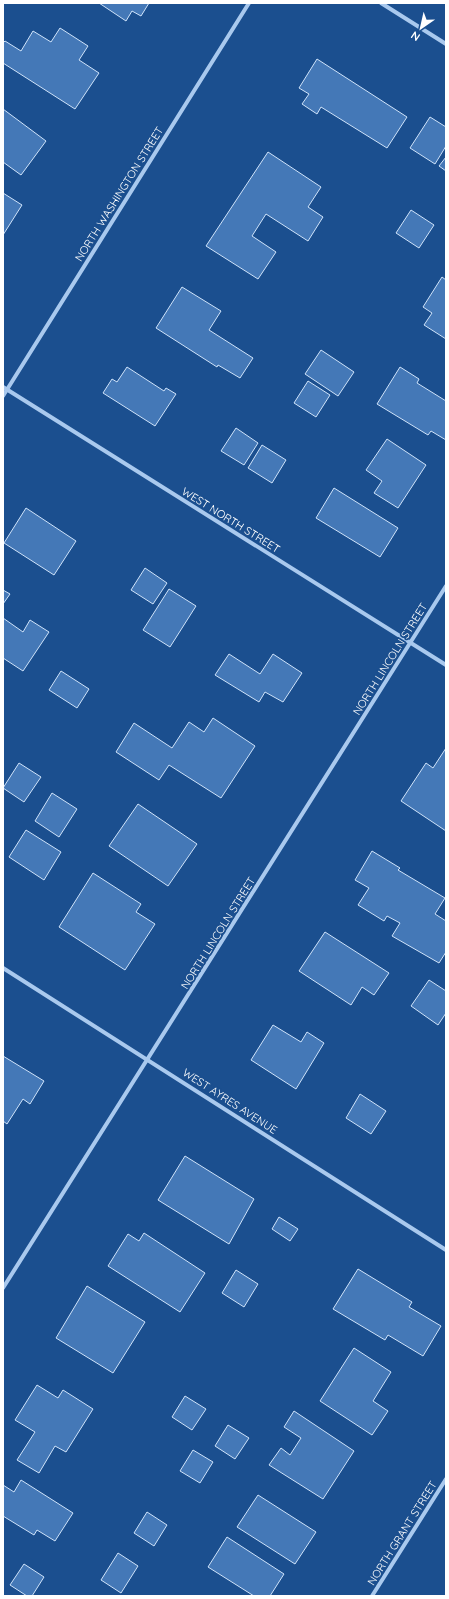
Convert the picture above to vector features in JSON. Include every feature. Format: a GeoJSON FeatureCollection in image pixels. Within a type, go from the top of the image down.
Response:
{"type":"FeatureCollection","features":[{"type":"Feature","properties":{"kind":"street","name":"NORTH WASHINGTON STREET"},"geometry":{"type":"LineString","coordinates":[[3,396],[5,388],[249,3]]}},
{"type":"Feature","properties":{"kind":"street"},"geometry":{"type":"LineString","coordinates":[[381,3],[446,44]]}},
{"type":"Feature","properties":{"kind":"street","name":"WEST NORTH STREET"},"geometry":{"type":"LineString","coordinates":[[5,388],[446,665]]}},
{"type":"Feature","properties":{"kind":"street","name":"NORTH LINCOLN STREET"},"geometry":{"type":"LineString","coordinates":[[3,1288],[446,586]]}},
{"type":"Feature","properties":{"kind":"street","name":"WEST AYRES AVENUE"},"geometry":{"type":"LineString","coordinates":[[3,968],[446,1250]]}},
{"type":"Feature","properties":{"kind":"street","name":"NORTH GRANT STREET"},"geometry":{"type":"LineString","coordinates":[[372,1596],[446,1479]]}},
{"type":"Feature","properties":{"kind":"building"},"geometry":{"type":"Polygon","coordinates":[[[99,3],[149,3],[141,16],[132,11],[126,21],[99,3]]]}},
{"type":"Feature","properties":{"kind":"building"},"geometry":{"type":"Polygon","coordinates":[[[60,28],[88,46],[79,60],[99,73],[75,109],[3,63],[3,43],[5,41],[21,51],[33,31],[51,42],[60,28]]]}},
{"type":"Feature","properties":{"kind":"building"},"geometry":{"type":"Polygon","coordinates":[[[317,59],[407,117],[387,148],[321,107],[317,114],[302,104],[309,94],[299,88],[317,59]]]}},
{"type":"Feature","properties":{"kind":"building"},"geometry":{"type":"Polygon","coordinates":[[[3,109],[46,141],[21,175],[3,162],[3,109]]]}},
{"type":"Feature","properties":{"kind":"building"},"geometry":{"type":"Polygon","coordinates":[[[430,117],[446,127],[446,146],[435,164],[410,148],[430,117]]]}},
{"type":"Feature","properties":{"kind":"building"},"geometry":{"type":"Polygon","coordinates":[[[268,152],[321,187],[308,207],[323,217],[308,241],[266,214],[252,236],[276,252],[258,279],[206,246],[268,152]]]}},
{"type":"Feature","properties":{"kind":"building"},"geometry":{"type":"Polygon","coordinates":[[[446,157],[446,171],[439,166],[446,157]]]}},
{"type":"Feature","properties":{"kind":"building"},"geometry":{"type":"Polygon","coordinates":[[[3,193],[22,205],[3,235],[3,193]]]}},
{"type":"Feature","properties":{"kind":"building"},"geometry":{"type":"Polygon","coordinates":[[[411,210],[434,225],[419,248],[396,233],[411,210]]]}},
{"type":"Feature","properties":{"kind":"building"},"geometry":{"type":"Polygon","coordinates":[[[442,277],[446,280],[446,339],[424,325],[432,313],[423,307],[442,277]]]}},
{"type":"Feature","properties":{"kind":"building"},"geometry":{"type":"Polygon","coordinates":[[[182,287],[221,311],[209,330],[253,358],[240,378],[218,365],[217,367],[156,328],[182,287]]]}},
{"type":"Feature","properties":{"kind":"building"},"geometry":{"type":"Polygon","coordinates":[[[321,350],[354,372],[338,396],[305,374],[321,350]]]}},
{"type":"Feature","properties":{"kind":"building"},"geometry":{"type":"Polygon","coordinates":[[[127,367],[164,391],[166,388],[176,394],[155,426],[103,393],[112,379],[117,382],[127,367]]]}},
{"type":"Feature","properties":{"kind":"building"},"geometry":{"type":"Polygon","coordinates":[[[400,367],[419,379],[417,383],[446,401],[446,440],[431,431],[428,435],[377,404],[400,367]]]}},
{"type":"Feature","properties":{"kind":"building"},"geometry":{"type":"Polygon","coordinates":[[[308,381],[330,395],[316,417],[294,403],[308,381]]]}},
{"type":"Feature","properties":{"kind":"building"},"geometry":{"type":"Polygon","coordinates":[[[236,428],[258,443],[244,465],[221,451],[236,428]]]}},
{"type":"Feature","properties":{"kind":"building"},"geometry":{"type":"Polygon","coordinates":[[[387,439],[426,465],[398,508],[374,493],[382,481],[366,470],[387,439]]]}},
{"type":"Feature","properties":{"kind":"building"},"geometry":{"type":"Polygon","coordinates":[[[262,445],[286,460],[272,483],[248,468],[262,445]]]}},
{"type":"Feature","properties":{"kind":"building"},"geometry":{"type":"Polygon","coordinates":[[[334,488],[398,528],[380,557],[316,518],[334,488]]]}},
{"type":"Feature","properties":{"kind":"building"},"geometry":{"type":"Polygon","coordinates":[[[26,508],[76,541],[54,575],[4,543],[26,508]]]}},
{"type":"Feature","properties":{"kind":"building"},"geometry":{"type":"Polygon","coordinates":[[[145,568],[167,583],[153,604],[131,590],[145,568]]]}},
{"type":"Feature","properties":{"kind":"building"},"geometry":{"type":"Polygon","coordinates":[[[169,589],[196,606],[170,647],[143,630],[169,589]]]}},
{"type":"Feature","properties":{"kind":"building"},"geometry":{"type":"Polygon","coordinates":[[[3,590],[10,594],[3,604],[3,590]]]}},
{"type":"Feature","properties":{"kind":"building"},"geometry":{"type":"Polygon","coordinates":[[[3,618],[23,632],[30,620],[49,632],[23,671],[3,658],[3,618]]]}},
{"type":"Feature","properties":{"kind":"building"},"geometry":{"type":"Polygon","coordinates":[[[229,654],[260,674],[273,654],[302,673],[283,702],[265,692],[259,702],[215,675],[229,654]]]}},
{"type":"Feature","properties":{"kind":"building"},"geometry":{"type":"Polygon","coordinates":[[[61,671],[89,689],[77,708],[49,690],[61,671]]]}},
{"type":"Feature","properties":{"kind":"building"},"geometry":{"type":"Polygon","coordinates":[[[213,718],[255,746],[221,798],[169,765],[159,780],[116,752],[134,723],[172,748],[189,722],[204,732],[213,718]]]}},
{"type":"Feature","properties":{"kind":"building"},"geometry":{"type":"Polygon","coordinates":[[[446,748],[446,831],[401,801],[426,763],[433,768],[446,748]]]}},
{"type":"Feature","properties":{"kind":"building"},"geometry":{"type":"Polygon","coordinates":[[[19,763],[41,777],[24,802],[3,788],[19,763]]]}},
{"type":"Feature","properties":{"kind":"building"},"geometry":{"type":"Polygon","coordinates":[[[52,793],[77,809],[59,837],[35,821],[52,793]]]}},
{"type":"Feature","properties":{"kind":"building"},"geometry":{"type":"Polygon","coordinates":[[[138,804],[197,844],[168,886],[109,846],[138,804]]]}},
{"type":"Feature","properties":{"kind":"building"},"geometry":{"type":"Polygon","coordinates":[[[26,830],[61,852],[44,880],[9,857],[26,830]]]}},
{"type":"Feature","properties":{"kind":"building"},"geometry":{"type":"Polygon","coordinates":[[[372,851],[400,868],[398,870],[445,898],[435,914],[446,921],[446,952],[439,963],[392,936],[400,923],[387,916],[384,921],[358,905],[369,888],[355,880],[372,851]]]}},
{"type":"Feature","properties":{"kind":"building"},"geometry":{"type":"Polygon","coordinates":[[[93,873],[141,904],[136,912],[155,924],[125,970],[59,927],[93,873]]]}},
{"type":"Feature","properties":{"kind":"building"},"geometry":{"type":"Polygon","coordinates":[[[325,932],[389,973],[374,995],[362,987],[351,1005],[299,971],[325,932]]]}},
{"type":"Feature","properties":{"kind":"building"},"geometry":{"type":"Polygon","coordinates":[[[429,980],[446,991],[446,1013],[438,1025],[411,1006],[429,980]]]}},
{"type":"Feature","properties":{"kind":"building"},"geometry":{"type":"Polygon","coordinates":[[[273,1025],[301,1042],[307,1032],[324,1043],[296,1089],[251,1060],[273,1025]]]}},
{"type":"Feature","properties":{"kind":"building"},"geometry":{"type":"Polygon","coordinates":[[[3,1056],[44,1081],[30,1104],[23,1099],[7,1124],[3,1121],[3,1056]]]}},
{"type":"Feature","properties":{"kind":"building"},"geometry":{"type":"Polygon","coordinates":[[[360,1094],[386,1111],[371,1134],[346,1118],[360,1094]]]}},
{"type":"Feature","properties":{"kind":"building"},"geometry":{"type":"Polygon","coordinates":[[[185,1156],[254,1199],[229,1244],[158,1200],[185,1156]]]}},
{"type":"Feature","properties":{"kind":"building"},"geometry":{"type":"Polygon","coordinates":[[[279,1217],[298,1229],[290,1241],[272,1229],[279,1217]]]}},
{"type":"Feature","properties":{"kind":"building"},"geometry":{"type":"Polygon","coordinates":[[[144,1233],[205,1273],[180,1312],[108,1266],[128,1234],[139,1241],[144,1233]]]}},
{"type":"Feature","properties":{"kind":"building"},"geometry":{"type":"Polygon","coordinates":[[[358,1269],[412,1302],[409,1307],[441,1326],[423,1356],[388,1335],[385,1340],[333,1309],[358,1269]]]}},
{"type":"Feature","properties":{"kind":"building"},"geometry":{"type":"Polygon","coordinates":[[[236,1270],[258,1284],[244,1307],[222,1293],[236,1270]]]}},
{"type":"Feature","properties":{"kind":"building"},"geometry":{"type":"Polygon","coordinates":[[[87,1286],[145,1322],[113,1373],[56,1338],[87,1286]]]}},
{"type":"Feature","properties":{"kind":"building"},"geometry":{"type":"Polygon","coordinates":[[[354,1348],[391,1372],[373,1401],[388,1411],[372,1435],[320,1401],[354,1348]]]}},
{"type":"Feature","properties":{"kind":"building"},"geometry":{"type":"Polygon","coordinates":[[[37,1385],[58,1398],[63,1390],[93,1409],[66,1452],[55,1446],[39,1473],[17,1460],[35,1432],[15,1420],[37,1385]]]}},
{"type":"Feature","properties":{"kind":"building"},"geometry":{"type":"Polygon","coordinates":[[[185,1396],[206,1409],[192,1430],[172,1417],[185,1396]]]}},
{"type":"Feature","properties":{"kind":"building"},"geometry":{"type":"Polygon","coordinates":[[[294,1411],[354,1451],[323,1499],[269,1465],[281,1448],[290,1455],[301,1438],[284,1427],[294,1411]]]}},
{"type":"Feature","properties":{"kind":"building"},"geometry":{"type":"Polygon","coordinates":[[[228,1425],[249,1438],[235,1459],[215,1446],[228,1425]]]}},
{"type":"Feature","properties":{"kind":"building"},"geometry":{"type":"Polygon","coordinates":[[[193,1450],[213,1462],[200,1483],[180,1471],[193,1450]]]}},
{"type":"Feature","properties":{"kind":"building"},"geometry":{"type":"Polygon","coordinates":[[[21,1480],[73,1513],[55,1541],[37,1530],[34,1535],[3,1516],[3,1485],[14,1492],[21,1480]]]}},
{"type":"Feature","properties":{"kind":"building"},"geometry":{"type":"Polygon","coordinates":[[[258,1495],[316,1532],[295,1564],[237,1527],[258,1495]]]}},
{"type":"Feature","properties":{"kind":"building"},"geometry":{"type":"Polygon","coordinates":[[[147,1512],[167,1525],[154,1546],[134,1533],[147,1512]]]}},
{"type":"Feature","properties":{"kind":"building"},"geometry":{"type":"Polygon","coordinates":[[[227,1537],[284,1574],[270,1596],[254,1596],[208,1567],[227,1537]]]}},
{"type":"Feature","properties":{"kind":"building"},"geometry":{"type":"Polygon","coordinates":[[[118,1553],[138,1566],[121,1593],[101,1580],[118,1553]]]}},
{"type":"Feature","properties":{"kind":"building"},"geometry":{"type":"Polygon","coordinates":[[[24,1564],[44,1577],[32,1596],[27,1596],[10,1585],[24,1564]]]}}]}
